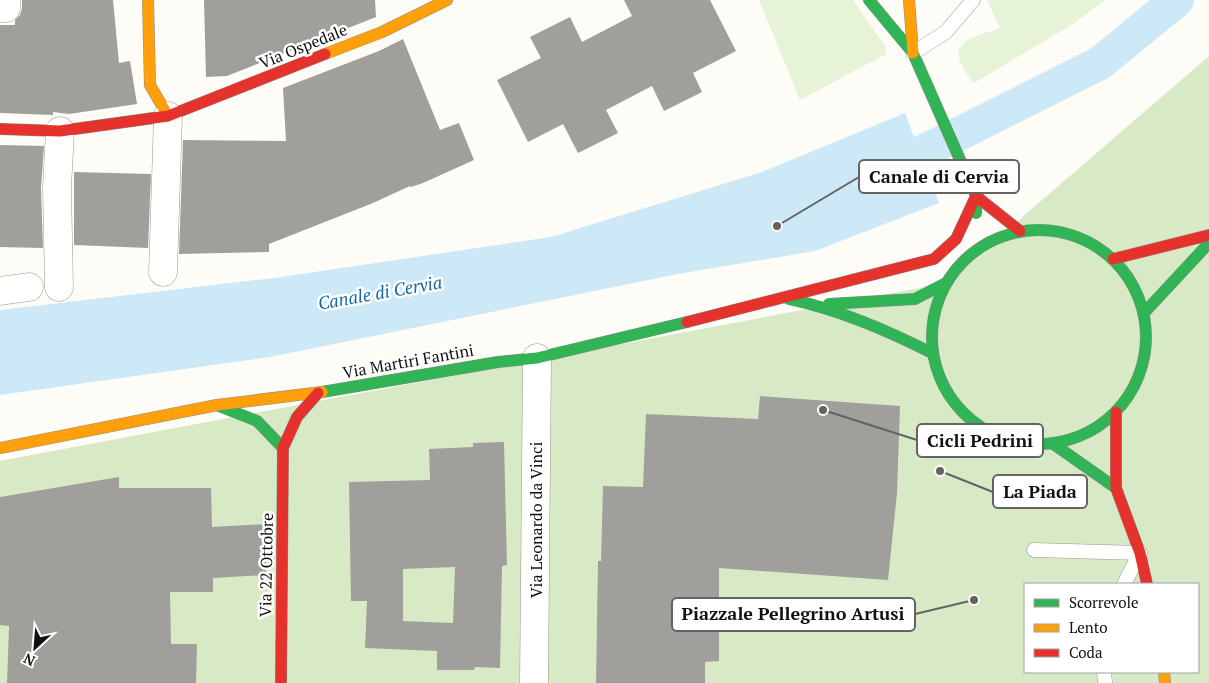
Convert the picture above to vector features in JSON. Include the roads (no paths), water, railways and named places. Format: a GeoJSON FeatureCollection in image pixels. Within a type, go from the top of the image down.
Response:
{"type":"FeatureCollection","features":[{"type":"Feature","properties":{"kind":"street"},"geometry":{"type":"LineString","coordinates":[[0,8],[6,8],[6,0]]}},
{"type":"Feature","properties":{"kind":"street"},"geometry":{"type":"LineString","coordinates":[[148,0],[150,86],[168,116],[163,272]]}},
{"type":"Feature","properties":{"kind":"street","name":"Via Ospedale"},"geometry":{"type":"LineString","coordinates":[[0,129],[60,131],[168,116],[382,32],[447,0]]}},
{"type":"Feature","properties":{"kind":"street"},"geometry":{"type":"LineString","coordinates":[[869,0],[913,53],[976,196],[976,223]]}},
{"type":"Feature","properties":{"kind":"street"},"geometry":{"type":"LineString","coordinates":[[909,0],[913,53]]}},
{"type":"Feature","properties":{"kind":"street"},"geometry":{"type":"LineString","coordinates":[[382,32],[392,16]]}},
{"type":"Feature","properties":{"kind":"street"},"geometry":{"type":"LineString","coordinates":[[59,287],[57,188],[60,131]]}},
{"type":"Feature","properties":{"kind":"street"},"geometry":{"type":"LineString","coordinates":[[976,196],[1020,231]]}},
{"type":"Feature","properties":{"kind":"street"},"geometry":{"type":"LineString","coordinates":[[785,298],[934,259],[956,239],[976,196]]}},
{"type":"Feature","properties":{"kind":"street"},"geometry":{"type":"LineString","coordinates":[[1020,231],[1054,231],[1085,241],[1113,259],[1132,284],[1144,313],[1146,348],[1144,357],[1136,383],[1116,412],[1087,433],[1052,443],[1019,443],[988,432],[961,411],[942,384],[932,352],[933,316],[946,283],[959,264],[976,245],[1020,231]]}},
{"type":"Feature","properties":{"kind":"street"},"geometry":{"type":"LineString","coordinates":[[1113,259],[1209,235]]}},
{"type":"Feature","properties":{"kind":"street"},"geometry":{"type":"LineString","coordinates":[[1144,313],[1209,243]]}},
{"type":"Feature","properties":{"kind":"street"},"geometry":{"type":"LineString","coordinates":[[819,304],[916,299],[946,283]]}},
{"type":"Feature","properties":{"kind":"street"},"geometry":{"type":"LineString","coordinates":[[0,291],[28,287]]}},
{"type":"Feature","properties":{"kind":"street","name":"Via Martiri Fantini"},"geometry":{"type":"LineString","coordinates":[[0,448],[217,405],[318,393],[498,362],[537,358],[785,298],[819,304]]}},
{"type":"Feature","properties":{"kind":"street"},"geometry":{"type":"LineString","coordinates":[[819,304],[886,330],[932,352]]}},
{"type":"Feature","properties":{"kind":"street","name":"Via Leonardo da Vinci"},"geometry":{"type":"LineString","coordinates":[[534,683],[537,358]]}},
{"type":"Feature","properties":{"kind":"street","name":"Via 22 Ottobre"},"geometry":{"type":"LineString","coordinates":[[281,683],[283,448],[297,417],[318,393]]}},
{"type":"Feature","properties":{"kind":"street"},"geometry":{"type":"LineString","coordinates":[[217,405],[257,421],[283,448]]}},
{"type":"Feature","properties":{"kind":"street"},"geometry":{"type":"LineString","coordinates":[[1116,412],[1116,488],[1140,553],[1147,583]]}},
{"type":"Feature","properties":{"kind":"street"},"geometry":{"type":"LineString","coordinates":[[1052,443],[1116,488]]}},
{"type":"Feature","properties":{"kind":"lane"},"geometry":{"type":"LineString","coordinates":[[913,53],[946,32],[973,0]]}},
{"type":"Feature","properties":{"kind":"lane"},"geometry":{"type":"LineString","coordinates":[[1034,550],[1140,553],[1125,583]]}},
{"type":"Feature","properties":{"kind":"water"},"geometry":{"type":"Polygon","coordinates":[[[905,113],[939,203],[815,251],[678,274],[270,357],[0,395],[0,310],[274,278],[551,237],[762,172],[905,113]]]}},
{"type":"Feature","properties":{"kind":"waterway","name":"Canale di Cervia"},"geometry":{"type":"LineString","coordinates":[[879,174],[1100,63],[1177,0]]}},
{"type":"Feature","properties":{"kind":"place","name":"Canale di Cervia"},"geometry":{"type":"Point","coordinates":[777,226]}},
{"type":"Feature","properties":{"kind":"place","name":"Cicli Pedrini"},"geometry":{"type":"Point","coordinates":[823,410]}},
{"type":"Feature","properties":{"kind":"place","name":"La Piada"},"geometry":{"type":"Point","coordinates":[940,471]}},
{"type":"Feature","properties":{"kind":"place","name":"Piazzale Pellegrino Artusi"},"geometry":{"type":"Point","coordinates":[974,600]}}]}
